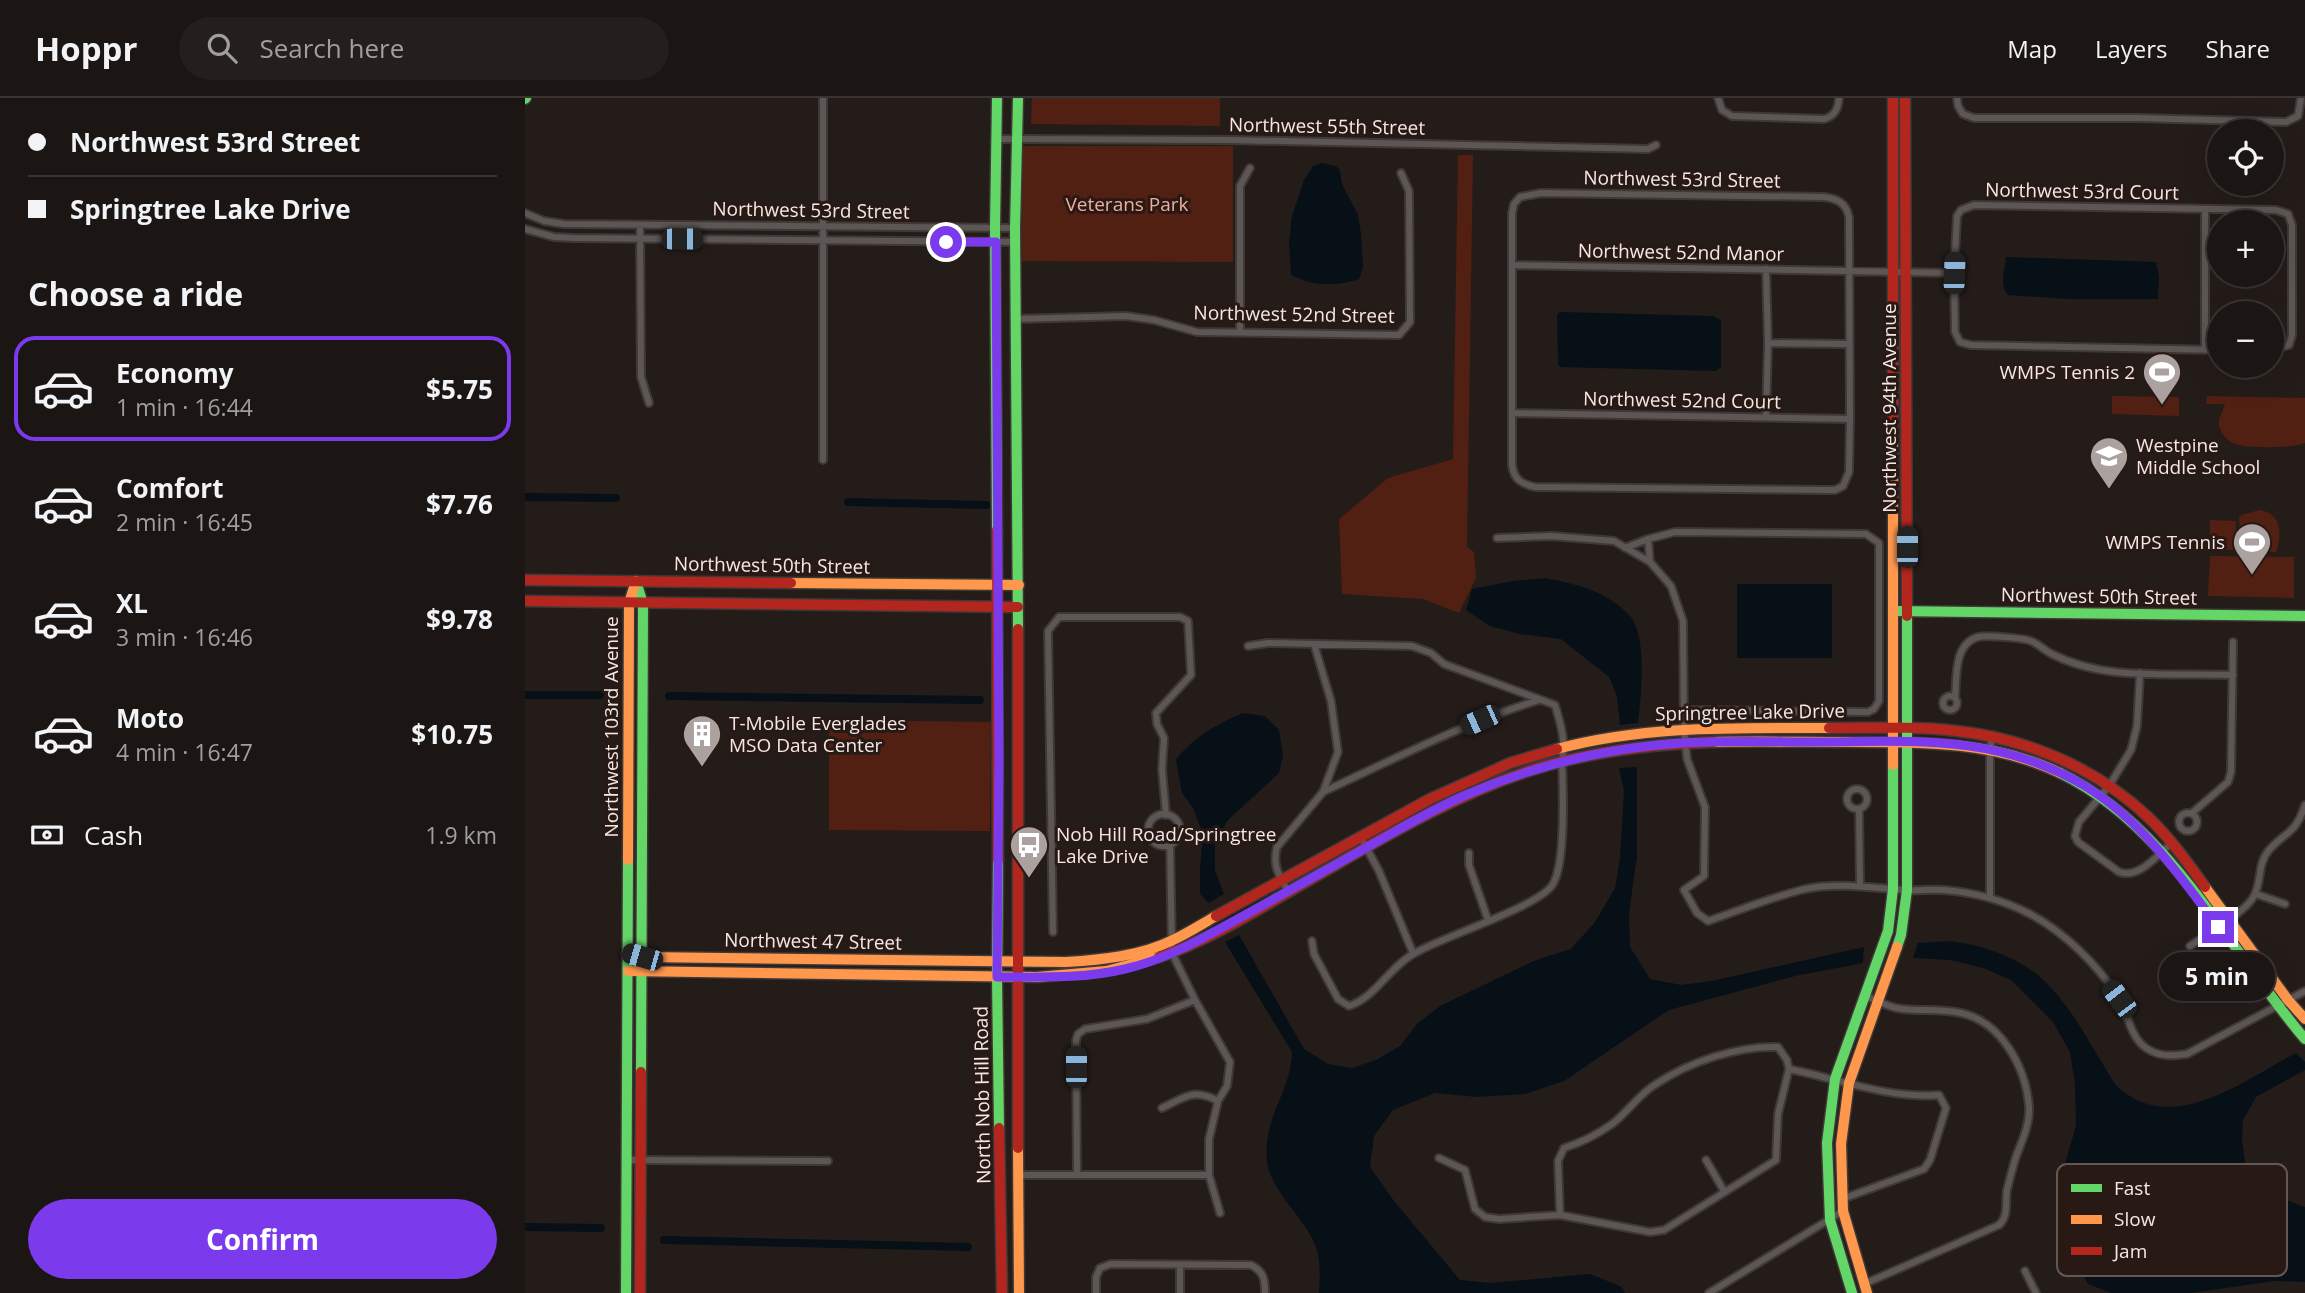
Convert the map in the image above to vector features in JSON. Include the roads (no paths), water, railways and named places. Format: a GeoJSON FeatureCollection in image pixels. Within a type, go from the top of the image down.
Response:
{"type":"FeatureCollection","features":[{"type":"Feature","properties":{"kind":"street"},"geometry":{"type":"LineString","coordinates":[[823,98],[823,460]]}},
{"type":"Feature","properties":{"kind":"street","name":"North Nob Hill Road"},"geometry":{"type":"LineString","coordinates":[[997,98],[997,977],[1002,1293]]}},
{"type":"Feature","properties":{"kind":"street","name":"North Nob Hill Road"},"geometry":{"type":"LineString","coordinates":[[1017,98],[1015,242],[1019,585],[1019,1293]]}},
{"type":"Feature","properties":{"kind":"street"},"geometry":{"type":"LineString","coordinates":[[1718,98],[1722,110],[1732,116],[1824,119],[1835,112],[1839,98]]}},
{"type":"Feature","properties":{"kind":"street","name":"Northwest 94th Avenue"},"geometry":{"type":"LineString","coordinates":[[1852,1293],[1830,1220],[1827,1143],[1835,1079],[1888,931],[1893,889],[1893,98]]}},
{"type":"Feature","properties":{"kind":"street","name":"Northwest 94th Avenue"},"geometry":{"type":"LineString","coordinates":[[1865,1288],[1843,1211],[1841,1144],[1849,1083],[1901,935],[1907,890],[1905,98]]}},
{"type":"Feature","properties":{"kind":"street"},"geometry":{"type":"LineString","coordinates":[[1957,98],[1963,114],[1974,118],[2139,118],[2286,122],[2298,116],[2301,98]]}},
{"type":"Feature","properties":{"kind":"street","name":"Northwest 55th Street"},"geometry":{"type":"LineString","coordinates":[[996,139],[1243,140],[1648,149],[1656,145]]}},
{"type":"Feature","properties":{"kind":"street"},"geometry":{"type":"LineString","coordinates":[[1240,332],[1240,186],[1249,168]]}},
{"type":"Feature","properties":{"kind":"street","name":"Northwest 52nd Street"},"geometry":{"type":"LineString","coordinates":[[1016,319],[1126,316],[1154,320],[1197,332],[1399,335],[1410,322],[1409,191],[1401,173]]}},
{"type":"Feature","properties":{"kind":"street","name":"Northwest 53rd Street"},"geometry":{"type":"LineString","coordinates":[[1512,265],[1512,213],[1514,204],[1520,197],[1541,193],[1824,197],[1843,203],[1849,217],[1849,270]]}},
{"type":"Feature","properties":{"kind":"street","name":"Northwest 53rd Court"},"geometry":{"type":"LineString","coordinates":[[1954,273],[1957,216],[1961,210],[1974,205],[2276,210],[2288,214],[2292,225],[2292,335],[2289,345],[2284,346]]}},
{"type":"Feature","properties":{"kind":"street"},"geometry":{"type":"LineString","coordinates":[[1954,273],[1955,332],[1960,342],[1971,345],[2205,350],[2205,209]]}},
{"type":"Feature","properties":{"kind":"street","name":"Northwest 53rd Street"},"geometry":{"type":"LineString","coordinates":[[525,213],[544,221],[564,224],[1015,228]]}},
{"type":"Feature","properties":{"kind":"street"},"geometry":{"type":"LineString","coordinates":[[640,225],[641,377],[649,403]]}},
{"type":"Feature","properties":{"kind":"street","name":"Northwest 53rd Street"},"geometry":{"type":"LineString","coordinates":[[525,229],[554,237],[1015,242]]}},
{"type":"Feature","properties":{"kind":"street"},"geometry":{"type":"LineString","coordinates":[[1512,265],[1512,465],[1518,481],[1535,486],[1823,490],[1835,490],[1843,486],[1849,472],[1849,270]]}},
{"type":"Feature","properties":{"kind":"street","name":"Northwest 52nd Manor"},"geometry":{"type":"LineString","coordinates":[[1512,265],[1954,273]]}},
{"type":"Feature","properties":{"kind":"street"},"geometry":{"type":"LineString","coordinates":[[1766,269],[1766,417]]}},
{"type":"Feature","properties":{"kind":"street"},"geometry":{"type":"LineString","coordinates":[[1768,343],[1848,344]]}},
{"type":"Feature","properties":{"kind":"street","name":"Northwest 52nd Court"},"geometry":{"type":"LineString","coordinates":[[1513,413],[1850,419]]}},
{"type":"Feature","properties":{"kind":"street"},"geometry":{"type":"LineString","coordinates":[[1625,548],[1675,532],[1866,534],[1879,543],[1879,701],[1874,709],[1868,712],[1684,710]]}},
{"type":"Feature","properties":{"kind":"street"},"geometry":{"type":"LineString","coordinates":[[1497,538],[1551,536],[1614,541],[1650,562],[1671,586],[1683,621],[1684,729],[1687,759],[1705,807],[1704,876],[1684,890],[1697,913],[1708,921],[1807,889],[1860,886],[1944,890],[1990,898],[2029,914],[2054,929],[2075,947],[2099,972],[2119,999],[2134,1034],[2145,1048],[2167,1057],[2187,1054],[2305,991]]}},
{"type":"Feature","properties":{"kind":"street"},"geometry":{"type":"LineString","coordinates":[[1649,539],[1650,562]]}},
{"type":"Feature","properties":{"kind":"street","name":"Northwest 50th Street"},"geometry":{"type":"LineString","coordinates":[[525,580],[1019,585]]}},
{"type":"Feature","properties":{"kind":"street","name":"Northwest 103rd Avenue"},"geometry":{"type":"LineString","coordinates":[[626,1293],[629,603],[636,581]]}},
{"type":"Feature","properties":{"kind":"street","name":"Northwest 103rd Avenue"},"geometry":{"type":"LineString","coordinates":[[636,581],[643,604],[641,1293]]}},
{"type":"Feature","properties":{"kind":"street","name":"Northwest 50th Street"},"geometry":{"type":"LineString","coordinates":[[525,601],[1018,607]]}},
{"type":"Feature","properties":{"kind":"street","name":"Northwest 50th Street"},"geometry":{"type":"LineString","coordinates":[[1893,611],[2305,616]]}},
{"type":"Feature","properties":{"kind":"street"},"geometry":{"type":"LineString","coordinates":[[1053,932],[1048,631],[1059,617],[1180,617],[1188,621],[1191,675],[1156,713],[1157,724],[1164,738],[1162,769],[1166,815]]}},
{"type":"Feature","properties":{"kind":"street"},"geometry":{"type":"LineString","coordinates":[[1955,698],[1959,655],[1968,643],[1979,637],[2030,641],[2053,655],[2088,668],[2140,673],[2233,675]]}},
{"type":"Feature","properties":{"kind":"street"},"geometry":{"type":"LineString","coordinates":[[2192,813],[2228,782],[2231,772],[2233,642]]}},
{"type":"Feature","properties":{"kind":"street"},"geometry":{"type":"LineString","coordinates":[[1248,646],[1268,643],[1412,646],[1431,653],[1444,664],[1555,705],[1565,746],[1562,761],[1560,862],[1552,886],[1530,903],[1413,953],[1392,969],[1359,1002],[1349,1006],[1338,999],[1314,954],[1312,941]]}},
{"type":"Feature","properties":{"kind":"street"},"geometry":{"type":"LineString","coordinates":[[1288,891],[1274,858],[1277,847],[1323,792],[1338,752],[1331,701],[1314,644]]}},
{"type":"Feature","properties":{"kind":"street"},"geometry":{"type":"LineString","coordinates":[[2140,673],[2137,726],[2131,750],[2109,786],[2079,822],[2075,836],[2078,842],[2125,874],[2139,871],[2172,843]]}},
{"type":"Feature","properties":{"kind":"street"},"geometry":{"type":"LineString","coordinates":[[1323,792],[1498,712],[1541,699]]}},
{"type":"Feature","properties":{"kind":"street","name":"Springtree Lake Drive"},"geometry":{"type":"LineString","coordinates":[[998,961],[1097,961],[1132,954],[1171,941],[1456,784],[1565,746],[1641,733],[1684,729],[1951,729],[1993,735],[2055,755],[2109,786],[2137,807],[2172,843],[2287,1000],[2305,1019]]}},
{"type":"Feature","properties":{"kind":"street"},"geometry":{"type":"LineString","coordinates":[[1990,898],[1990,748],[1993,735]]}},
{"type":"Feature","properties":{"kind":"street","name":"Springtree Lake Drive"},"geometry":{"type":"LineString","coordinates":[[1172,953],[1468,794],[1562,761],[1635,747],[1685,743],[1958,743],[1990,748],[2051,769],[2101,796],[2161,851],[2275,1005],[2305,1039]]}},
{"type":"Feature","properties":{"kind":"street"},"geometry":{"type":"LineString","coordinates":[[2190,946],[2246,906],[2256,894],[2263,860],[2269,850],[2297,826],[2305,805]]}},
{"type":"Feature","properties":{"kind":"street"},"geometry":{"type":"LineString","coordinates":[[1859,809],[1860,886]]}},
{"type":"Feature","properties":{"kind":"street"},"geometry":{"type":"LineString","coordinates":[[1166,815],[1177,820],[1180,830],[1177,839],[1170,844],[1157,845],[1150,837],[1148,827],[1153,818],[1166,815]]}},
{"type":"Feature","properties":{"kind":"street"},"geometry":{"type":"LineString","coordinates":[[1360,835],[1379,871],[1413,953]]}},
{"type":"Feature","properties":{"kind":"street"},"geometry":{"type":"LineString","coordinates":[[1170,844],[1172,953],[1230,1062],[1227,1087],[1218,1101],[1209,1139],[1209,1175],[1220,1213]]}},
{"type":"Feature","properties":{"kind":"street"},"geometry":{"type":"LineString","coordinates":[[1469,853],[1469,865],[1488,920]]}},
{"type":"Feature","properties":{"kind":"street"},"geometry":{"type":"LineString","coordinates":[[2256,894],[2285,904]]}},
{"type":"Feature","properties":{"kind":"street","name":"Northwest 47 Street"},"geometry":{"type":"LineString","coordinates":[[627,953],[642,957],[998,961]]}},
{"type":"Feature","properties":{"kind":"street","name":"Northwest 47 Street"},"geometry":{"type":"LineString","coordinates":[[628,971],[1018,977],[1104,974],[1128,969],[1172,953]]}},
{"type":"Feature","properties":{"kind":"street"},"geometry":{"type":"LineString","coordinates":[[751,958],[751,972]]}},
{"type":"Feature","properties":{"kind":"street"},"geometry":{"type":"LineString","coordinates":[[898,974],[899,960]]}},
{"type":"Feature","properties":{"kind":"street"},"geometry":{"type":"LineString","coordinates":[[1865,1288],[1999,1225],[2004,1220],[2007,1191],[2025,1135],[2029,1108],[2022,1072],[2005,1042],[1988,1026],[1964,1014],[1936,1009],[1899,1009],[1866,996]]}},
{"type":"Feature","properties":{"kind":"street"},"geometry":{"type":"LineString","coordinates":[[1077,1175],[1078,1034],[1085,1029],[1147,1019],[1195,1000]]}},
{"type":"Feature","properties":{"kind":"street"},"geometry":{"type":"LineString","coordinates":[[1439,1158],[1465,1170],[1475,1209],[1485,1217],[1499,1219],[1560,1215],[1650,1232],[1664,1230],[1776,1160],[1778,1114],[1789,1069],[1787,1060],[1778,1047],[1737,1049],[1683,1069],[1654,1084],[1612,1124],[1577,1144],[1564,1148],[1558,1161],[1560,1215]]}},
{"type":"Feature","properties":{"kind":"street"},"geometry":{"type":"LineString","coordinates":[[1789,1069],[1891,1093],[1923,1096],[1940,1094],[1946,1108],[1930,1160],[1924,1169],[1842,1199]]}},
{"type":"Feature","properties":{"kind":"street"},"geometry":{"type":"LineString","coordinates":[[1162,1108],[1187,1096],[1204,1093],[1218,1101]]}},
{"type":"Feature","properties":{"kind":"street"},"geometry":{"type":"LineString","coordinates":[[627,1160],[828,1161]]}},
{"type":"Feature","properties":{"kind":"street"},"geometry":{"type":"LineString","coordinates":[[1706,1160],[1724,1191]]}},
{"type":"Feature","properties":{"kind":"street"},"geometry":{"type":"LineString","coordinates":[[1019,1175],[1209,1175]]}},
{"type":"Feature","properties":{"kind":"street"},"geometry":{"type":"LineString","coordinates":[[1709,1293],[1843,1211]]}},
{"type":"Feature","properties":{"kind":"street"},"geometry":{"type":"LineString","coordinates":[[1096,1293],[1096,1277],[1100,1268],[1111,1264],[1251,1265],[1260,1270],[1265,1279],[1265,1293]]}},
{"type":"Feature","properties":{"kind":"street"},"geometry":{"type":"LineString","coordinates":[[1180,1265],[1180,1293]]}},
{"type":"Feature","properties":{"kind":"street"},"geometry":{"type":"LineString","coordinates":[[2025,1271],[2036,1293]]}},
{"type":"Feature","properties":{"kind":"waterway"},"geometry":{"type":"LineString","coordinates":[[525,497],[616,498]]}},
{"type":"Feature","properties":{"kind":"waterway"},"geometry":{"type":"LineString","coordinates":[[848,502],[986,505]]}},
{"type":"Feature","properties":{"kind":"waterway"},"geometry":{"type":"LineString","coordinates":[[525,695],[600,695]]}},
{"type":"Feature","properties":{"kind":"waterway"},"geometry":{"type":"LineString","coordinates":[[669,696],[980,700]]}},
{"type":"Feature","properties":{"kind":"waterway"},"geometry":{"type":"LineString","coordinates":[[525,1227],[601,1228]]}},
{"type":"Feature","properties":{"kind":"waterway"},"geometry":{"type":"LineString","coordinates":[[664,1240],[968,1247]]}},
{"type":"Feature","properties":{"kind":"place","name":"WMPS Tennis 2"},"geometry":{"type":"Point","coordinates":[2162,406]}},
{"type":"Feature","properties":{"kind":"place","name":"Westpine Middle School"},"geometry":{"type":"Point","coordinates":[2109,490]}},
{"type":"Feature","properties":{"kind":"place","name":"WMPS Tennis"},"geometry":{"type":"Point","coordinates":[2252,576]}},
{"type":"Feature","properties":{"kind":"place","name":"T-Mobile Everglades MSO Data Center"},"geometry":{"type":"Point","coordinates":[702,768]}},
{"type":"Feature","properties":{"kind":"place","name":"Nob Hill Road/Springtree Lake Drive"},"geometry":{"type":"Point","coordinates":[1029,879]}},
{"type":"Feature","properties":{"kind":"park label","name":"Veterans Park"},"geometry":{"type":"Point","coordinates":[1127,204]}}]}
